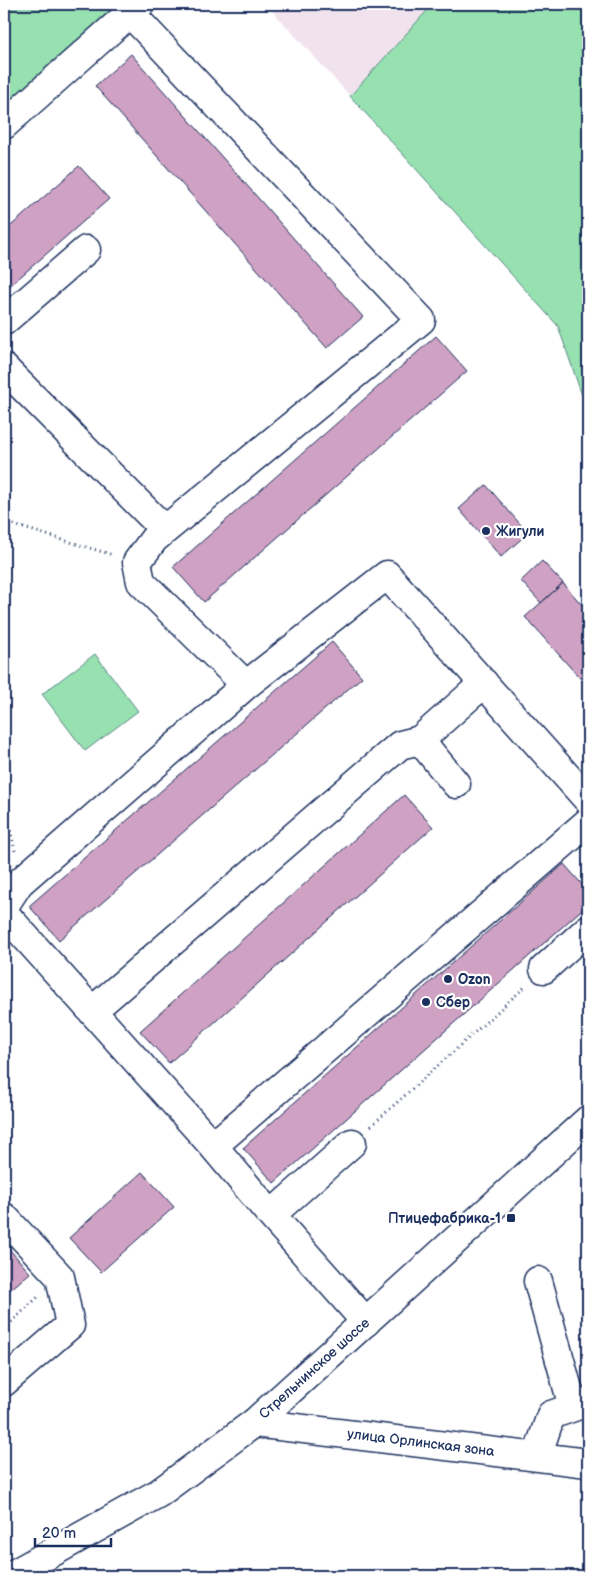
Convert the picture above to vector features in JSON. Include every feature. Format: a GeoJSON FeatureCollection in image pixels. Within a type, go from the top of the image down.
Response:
{"type":"FeatureCollection","features":[{"type":"Feature","properties":{"kind":"main road"},"geometry":{"type":"LineString","coordinates":[[4,125],[135,8],[421,320],[154,539],[137,562],[141,582],[246,685]]}},
{"type":"Feature","properties":{"kind":"main road"},"geometry":{"type":"LineString","coordinates":[[4,321],[86,250]]}},
{"type":"Feature","properties":{"kind":"main road"},"geometry":{"type":"LineString","coordinates":[[4,368],[166,530]]}},
{"type":"Feature","properties":{"kind":"main road"},"geometry":{"type":"LineString","coordinates":[[4,906],[19,883],[246,685],[387,575],[588,800]]}},
{"type":"Feature","properties":{"kind":"main road"},"geometry":{"type":"LineString","coordinates":[[92,1011],[400,744],[420,740],[484,683]]}},
{"type":"Feature","properties":{"kind":"main road"},"geometry":{"type":"LineString","coordinates":[[420,740],[456,784]]}},
{"type":"Feature","properties":{"kind":"main road"},"geometry":{"type":"LineString","coordinates":[[213,1146],[588,822]]}},
{"type":"Feature","properties":{"kind":"main road"},"geometry":{"type":"LineString","coordinates":[[4,913],[213,1146],[271,1216],[366,1322]]}},
{"type":"Feature","properties":{"kind":"main road"},"geometry":{"type":"LineString","coordinates":[[544,969],[588,929]]}},
{"type":"Feature","properties":{"kind":"main road","name":"Стрельнинское шоссе"},"geometry":{"type":"LineString","coordinates":[[10,1576],[159,1493],[254,1423],[588,1120]]}},
{"type":"Feature","properties":{"kind":"main road"},"geometry":{"type":"LineString","coordinates":[[271,1216],[352,1143]]}},
{"type":"Feature","properties":{"kind":"main road"},"geometry":{"type":"LineString","coordinates":[[4,1217],[60,1277],[70,1325],[4,1382]]}},
{"type":"Feature","properties":{"kind":"main road"},"geometry":{"type":"LineString","coordinates":[[537,1456],[551,1414],[581,1405],[538,1281]]}},
{"type":"Feature","properties":{"kind":"main road","name":"улица Орлинская зона"},"geometry":{"type":"LineString","coordinates":[[254,1423],[588,1463]]}},
{"type":"Feature","properties":{"kind":"path"},"geometry":{"type":"LineString","coordinates":[[4,522],[137,562]]}},
{"type":"Feature","properties":{"kind":"path"},"geometry":{"type":"LineString","coordinates":[[4,801],[15,852],[19,883]]}},
{"type":"Feature","properties":{"kind":"path"},"geometry":{"type":"LineString","coordinates":[[352,1143],[544,969]]}},
{"type":"Feature","properties":{"kind":"path"},"geometry":{"type":"LineString","coordinates":[[4,1329],[60,1277]]}},
{"type":"Feature","properties":{"kind":"shaded area"},"geometry":{"type":"Polygon","coordinates":[[[266,4],[433,4],[350,96],[266,4]]]}},
{"type":"Feature","properties":{"kind":"green space"},"geometry":{"type":"Polygon","coordinates":[[[4,4],[124,4],[4,110],[4,4]]]}},
{"type":"Feature","properties":{"kind":"green space"},"geometry":{"type":"Polygon","coordinates":[[[433,4],[588,4],[588,413],[558,326],[350,96],[433,4]]]}},
{"type":"Feature","properties":{"kind":"green space"},"geometry":{"type":"Polygon","coordinates":[[[95,654],[138,711],[85,751],[42,694],[95,654]]]}},
{"type":"Feature","properties":{"kind":"building"},"geometry":{"type":"Polygon","coordinates":[[[131,54],[363,317],[327,348],[95,86],[131,54]]]}},
{"type":"Feature","properties":{"kind":"building"},"geometry":{"type":"Polygon","coordinates":[[[79,166],[109,199],[4,291],[4,232],[79,166]]]}},
{"type":"Feature","properties":{"kind":"building"},"geometry":{"type":"Polygon","coordinates":[[[436,336],[467,371],[204,602],[173,567],[436,336]]]}},
{"type":"Feature","properties":{"kind":"building"},"geometry":{"type":"Polygon","coordinates":[[[486,485],[528,533],[501,557],[459,509],[486,485]]]}},
{"type":"Feature","properties":{"kind":"building"},"geometry":{"type":"Polygon","coordinates":[[[542,561],[563,583],[541,603],[521,581],[542,561]]]}},
{"type":"Feature","properties":{"kind":"building"},"geometry":{"type":"Polygon","coordinates":[[[563,583],[588,612],[588,687],[525,617],[563,583]]]}},
{"type":"Feature","properties":{"kind":"building"},"geometry":{"type":"Polygon","coordinates":[[[332,642],[362,677],[59,940],[29,906],[332,642]]]}},
{"type":"Feature","properties":{"kind":"building"},"geometry":{"type":"Polygon","coordinates":[[[404,795],[433,827],[169,1063],[140,1031],[404,795]]]}},
{"type":"Feature","properties":{"kind":"building"},"geometry":{"type":"Polygon","coordinates":[[[564,864],[588,891],[588,904],[274,1183],[243,1148],[564,864]]]}},
{"type":"Feature","properties":{"kind":"building"},"geometry":{"type":"Polygon","coordinates":[[[142,1172],[174,1207],[101,1272],[69,1238],[142,1172]]]}},
{"type":"Feature","properties":{"kind":"building"},"geometry":{"type":"Polygon","coordinates":[[[4,1243],[30,1273],[4,1295],[4,1243]]]}},
{"type":"Feature","properties":{"kind":"place","name":"Жигули"},"geometry":{"type":"Point","coordinates":[486,531]}},
{"type":"Feature","properties":{"kind":"place","name":"Ozon"},"geometry":{"type":"Point","coordinates":[448,979]}},
{"type":"Feature","properties":{"kind":"place","name":"Сбер"},"geometry":{"type":"Point","coordinates":[426,1002]}},
{"type":"Feature","properties":{"kind":"place","name":"Птицефабрика-1"},"geometry":{"type":"Point","coordinates":[511,1218]}}]}
